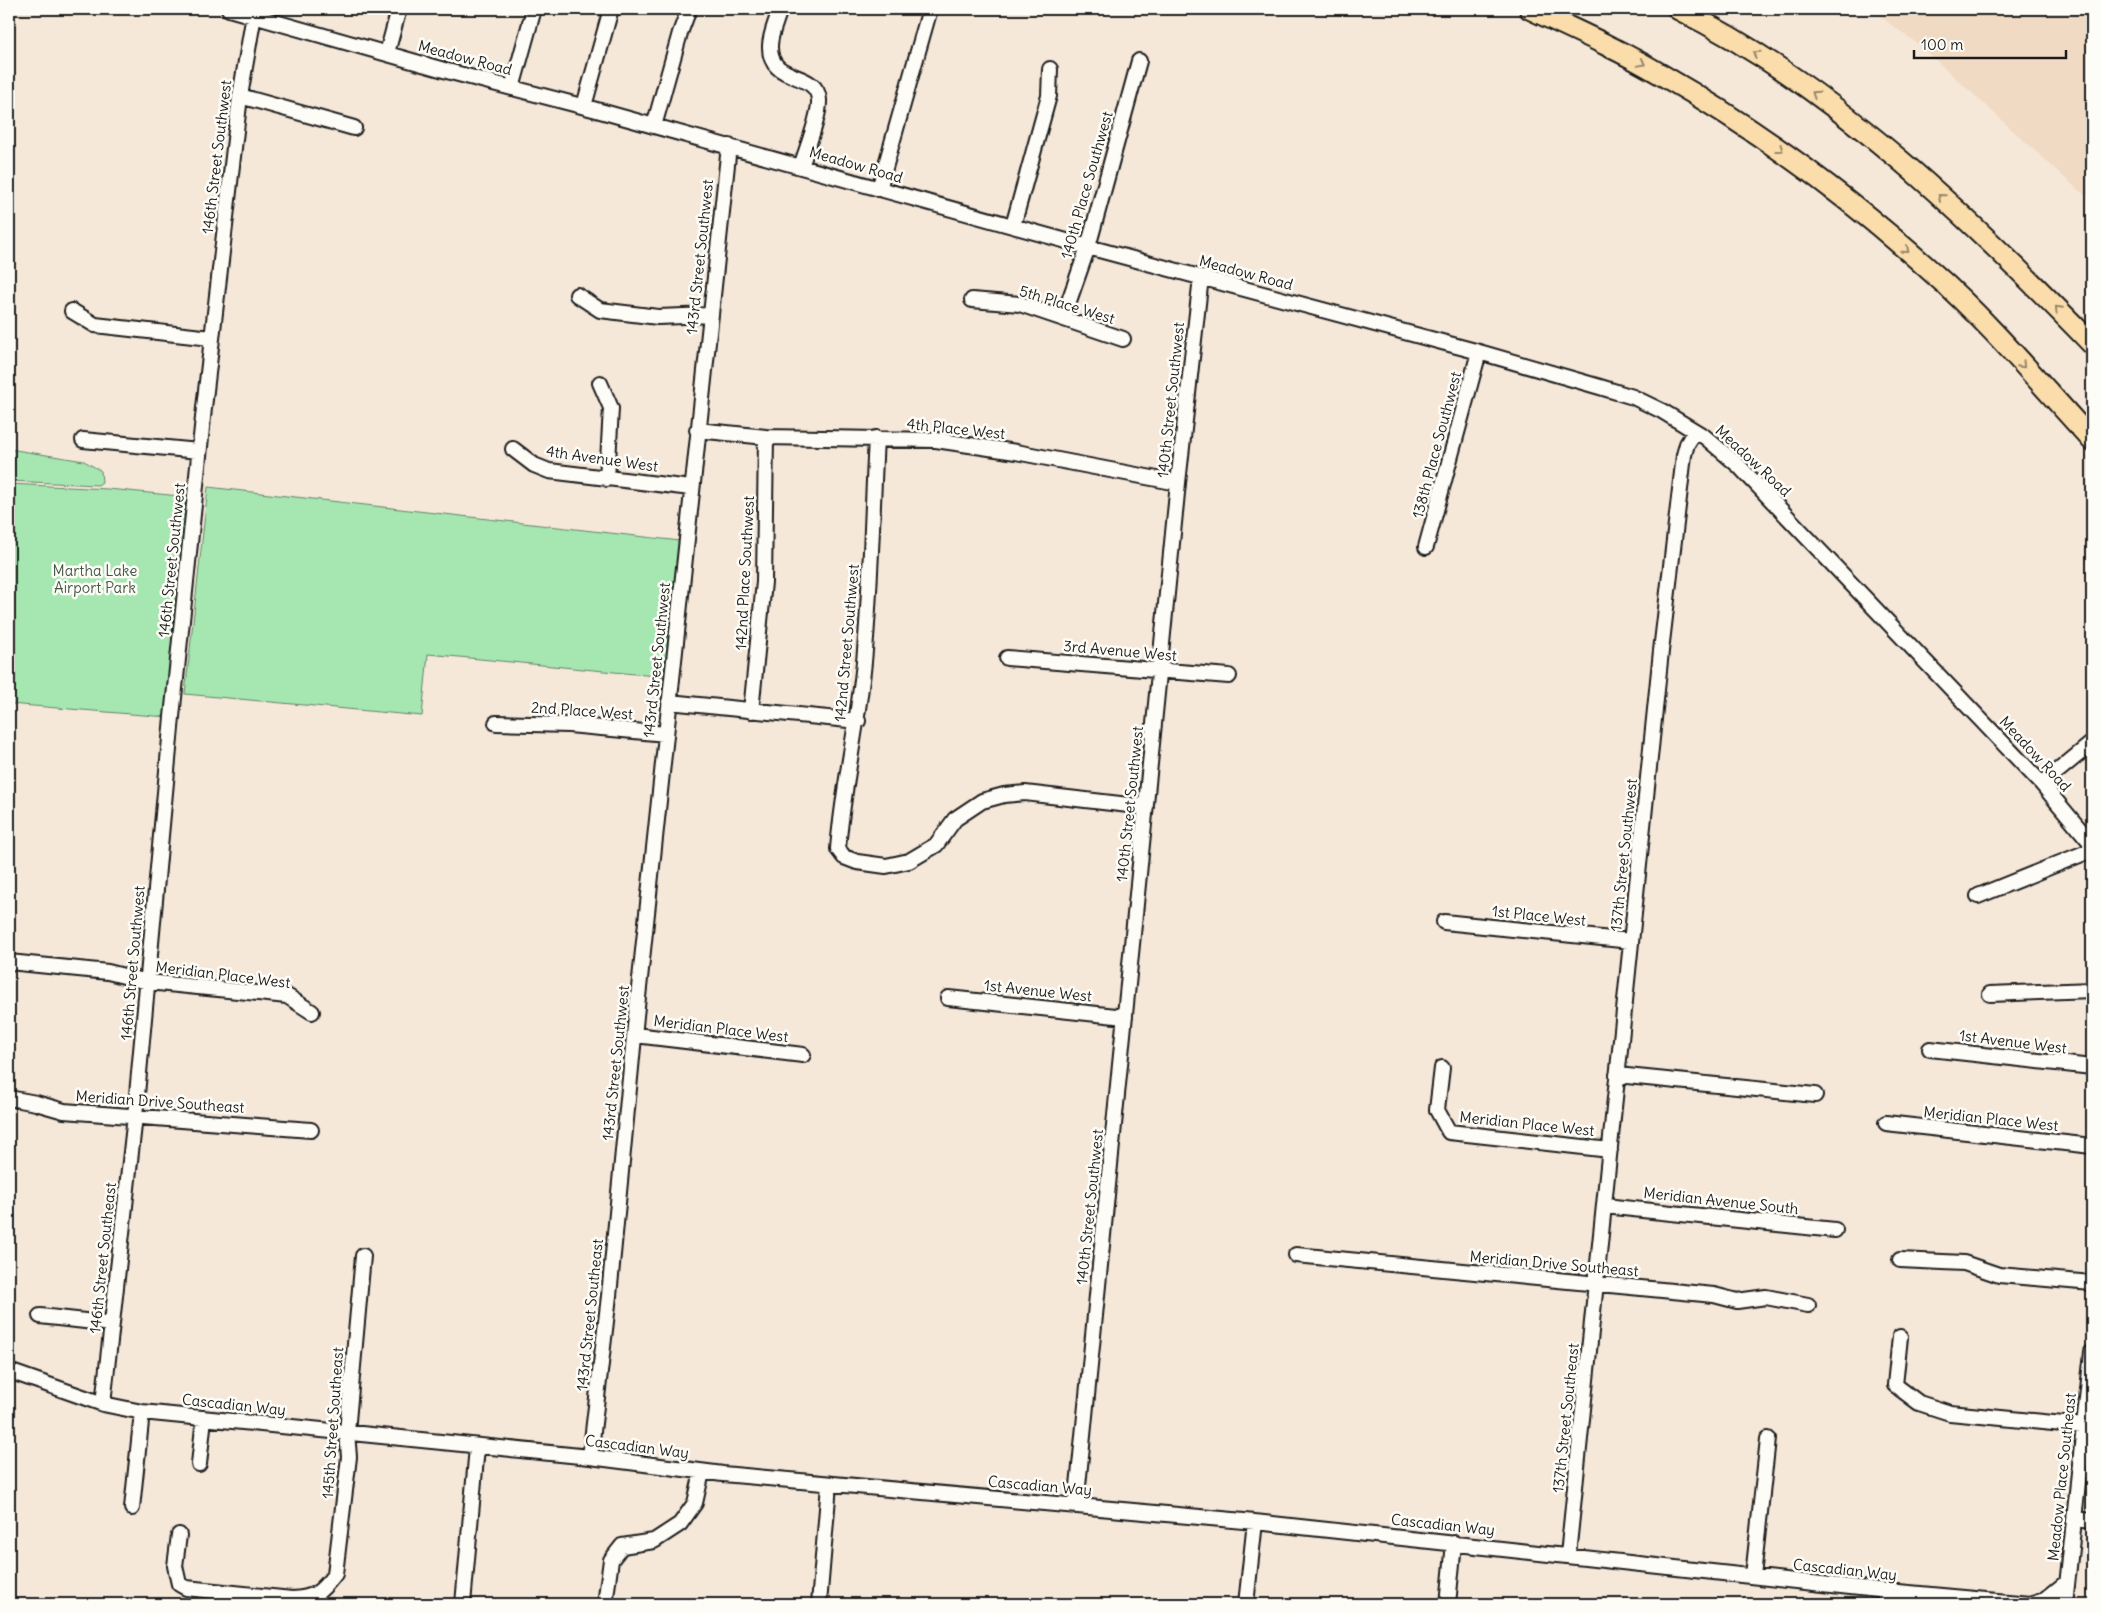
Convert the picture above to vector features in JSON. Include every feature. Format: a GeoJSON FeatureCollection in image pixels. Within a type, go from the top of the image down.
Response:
{"type":"FeatureCollection","features":[{"type":"Feature","properties":{"kind":"highway"},"geometry":{"type":"LineString","coordinates":[[1530,9],[1599,41],[1661,74],[1761,136],[1822,179],[1934,273],[2092,440]]}},
{"type":"Feature","properties":{"kind":"highway"},"geometry":{"type":"LineString","coordinates":[[1678,9],[1741,44],[1851,118],[2011,260],[2092,344]]}},
{"type":"Feature","properties":{"kind":"street","name":"Meadow Road"},"geometry":{"type":"LineString","coordinates":[[229,9],[254,12],[386,54],[584,106],[1088,247],[1479,352],[1632,397],[1662,411],[1695,431],[1725,454],[1778,506],[2042,784],[2092,844]]}},
{"type":"Feature","properties":{"kind":"street"},"geometry":{"type":"LineString","coordinates":[[386,54],[399,9]]}},
{"type":"Feature","properties":{"kind":"street"},"geometry":{"type":"LineString","coordinates":[[512,88],[534,9]]}},
{"type":"Feature","properties":{"kind":"street"},"geometry":{"type":"LineString","coordinates":[[584,106],[611,9]]}},
{"type":"Feature","properties":{"kind":"street"},"geometry":{"type":"LineString","coordinates":[[654,126],[680,32],[690,9]]}},
{"type":"Feature","properties":{"kind":"street"},"geometry":{"type":"LineString","coordinates":[[780,9],[770,44],[772,59],[778,69],[808,82],[815,88],[819,100],[801,167]]}},
{"type":"Feature","properties":{"kind":"street"},"geometry":{"type":"LineString","coordinates":[[879,189],[930,9]]}},
{"type":"Feature","properties":{"kind":"street","name":"146th Street Southwest"},"geometry":{"type":"LineString","coordinates":[[135,1116],[199,451],[240,96],[254,12]]}},
{"type":"Feature","properties":{"kind":"street","name":"140th Place Southwest"},"geometry":{"type":"LineString","coordinates":[[1063,318],[1088,247],[1139,61]]}},
{"type":"Feature","properties":{"kind":"street"},"geometry":{"type":"LineString","coordinates":[[1013,226],[1048,96],[1050,69]]}},
{"type":"Feature","properties":{"kind":"street"},"geometry":{"type":"LineString","coordinates":[[240,96],[354,128]]}},
{"type":"Feature","properties":{"kind":"street","name":"143rd Street Southwest"},"geometry":{"type":"LineString","coordinates":[[621,1176],[691,488],[729,146]]}},
{"type":"Feature","properties":{"kind":"street","name":"140th Street Southwest"},"geometry":{"type":"LineString","coordinates":[[1076,1506],[1178,483],[1201,277]]}},
{"type":"Feature","properties":{"kind":"street"},"geometry":{"type":"LineString","coordinates":[[577,295],[600,310],[658,317],[710,316]]}},
{"type":"Feature","properties":{"kind":"street","name":"5th Place West"},"geometry":{"type":"LineString","coordinates":[[972,300],[1020,304],[1123,339]]}},
{"type":"Feature","properties":{"kind":"street"},"geometry":{"type":"LineString","coordinates":[[72,311],[95,325],[212,338]]}},
{"type":"Feature","properties":{"kind":"street","name":"138th Place Southwest"},"geometry":{"type":"LineString","coordinates":[[1426,547],[1479,352]]}},
{"type":"Feature","properties":{"kind":"street"},"geometry":{"type":"LineString","coordinates":[[600,383],[611,408],[607,479]]}},
{"type":"Feature","properties":{"kind":"street","name":"4th Place West"},"geometry":{"type":"LineString","coordinates":[[698,430],[766,437],[936,440],[1016,452],[1178,483]]}},
{"type":"Feature","properties":{"kind":"street","name":"137th Street Southwest"},"geometry":{"type":"LineString","coordinates":[[1596,1284],[1684,456],[1687,444],[1695,431]]}},
{"type":"Feature","properties":{"kind":"street","name":"142nd Place Southwest"},"geometry":{"type":"LineString","coordinates":[[751,711],[764,582],[766,437]]}},
{"type":"Feature","properties":{"kind":"street","name":"142nd Street Southwest"},"geometry":{"type":"LineString","coordinates":[[876,438],[864,660],[858,721],[841,812],[838,849],[844,857],[857,862],[886,866],[910,861],[936,846],[955,819],[982,801],[1004,795],[1025,793],[1146,807]]}},
{"type":"Feature","properties":{"kind":"street"},"geometry":{"type":"LineString","coordinates":[[83,440],[199,451]]}},
{"type":"Feature","properties":{"kind":"street","name":"4th Avenue West"},"geometry":{"type":"LineString","coordinates":[[513,449],[534,465],[549,471],[691,488]]}},
{"type":"Feature","properties":{"kind":"street","name":"3rd Avenue West"},"geometry":{"type":"LineString","coordinates":[[1008,658],[1159,672],[1229,676]]}},
{"type":"Feature","properties":{"kind":"street"},"geometry":{"type":"LineString","coordinates":[[669,702],[858,721]]}},
{"type":"Feature","properties":{"kind":"street","name":"2nd Place West"},"geometry":{"type":"LineString","coordinates":[[496,723],[569,725],[666,734]]}},
{"type":"Feature","properties":{"kind":"street"},"geometry":{"type":"LineString","coordinates":[[2042,784],[2092,743]]}},
{"type":"Feature","properties":{"kind":"street"},"geometry":{"type":"LineString","coordinates":[[1978,896],[2092,850]]}},
{"type":"Feature","properties":{"kind":"street","name":"1st Place West"},"geometry":{"type":"LineString","coordinates":[[1444,922],[1631,941]]}},
{"type":"Feature","properties":{"kind":"street","name":"Meridian Place West"},"geometry":{"type":"LineString","coordinates":[[9,962],[108,972],[148,982],[288,996],[312,1012]]}},
{"type":"Feature","properties":{"kind":"street"},"geometry":{"type":"LineString","coordinates":[[1990,994],[2092,990]]}},
{"type":"Feature","properties":{"kind":"street","name":"1st Avenue West"},"geometry":{"type":"LineString","coordinates":[[948,998],[1125,1017]]}},
{"type":"Feature","properties":{"kind":"street","name":"Meridian Place West"},"geometry":{"type":"LineString","coordinates":[[635,1035],[803,1055]]}},
{"type":"Feature","properties":{"kind":"street","name":"1st Avenue West"},"geometry":{"type":"LineString","coordinates":[[1930,1049],[2092,1067]]}},
{"type":"Feature","properties":{"kind":"street","name":"Meridian Place West"},"geometry":{"type":"LineString","coordinates":[[1442,1068],[1437,1110],[1449,1132],[1610,1150]]}},
{"type":"Feature","properties":{"kind":"street"},"geometry":{"type":"LineString","coordinates":[[1617,1075],[1815,1095]]}},
{"type":"Feature","properties":{"kind":"street","name":"Meridian Drive Southeast"},"geometry":{"type":"LineString","coordinates":[[9,1098],[36,1103],[64,1112],[311,1130]]}},
{"type":"Feature","properties":{"kind":"street","name":"146th Street Southeast"},"geometry":{"type":"LineString","coordinates":[[103,1404],[135,1116]]}},
{"type":"Feature","properties":{"kind":"street","name":"Meridian Place West"},"geometry":{"type":"LineString","coordinates":[[1886,1124],[2092,1146]]}},
{"type":"Feature","properties":{"kind":"street","name":"143rd Street Southeast"},"geometry":{"type":"LineString","coordinates":[[590,1457],[621,1176]]}},
{"type":"Feature","properties":{"kind":"street","name":"Meridian Avenue South"},"geometry":{"type":"LineString","coordinates":[[1604,1206],[1835,1230]]}},
{"type":"Feature","properties":{"kind":"street","name":"Meridian Drive Southeast"},"geometry":{"type":"LineString","coordinates":[[1296,1255],[1714,1295],[1737,1301],[1766,1297],[1808,1306]]}},
{"type":"Feature","properties":{"kind":"street","name":"145th Street Southeast"},"geometry":{"type":"LineString","coordinates":[[179,1535],[176,1576],[179,1584],[186,1588],[292,1599],[309,1598],[324,1589],[335,1574],[349,1457],[347,1432],[363,1256]]}},
{"type":"Feature","properties":{"kind":"street"},"geometry":{"type":"LineString","coordinates":[[1900,1260],[1964,1264],[1999,1275],[2092,1283]]}},
{"type":"Feature","properties":{"kind":"street","name":"137th Street Southeast"},"geometry":{"type":"LineString","coordinates":[[1568,1555],[1596,1284]]}},
{"type":"Feature","properties":{"kind":"street"},"geometry":{"type":"LineString","coordinates":[[40,1316],[112,1324]]}},
{"type":"Feature","properties":{"kind":"street"},"geometry":{"type":"LineString","coordinates":[[1900,1337],[1895,1385],[1919,1403],[1950,1413],[2084,1426]]}},
{"type":"Feature","properties":{"kind":"street","name":"Meadow Place Southeast"},"geometry":{"type":"LineString","coordinates":[[2065,1604],[2092,1352]]}},
{"type":"Feature","properties":{"kind":"street","name":"Cascadian Way"},"geometry":{"type":"LineString","coordinates":[[9,1371],[103,1404],[142,1412],[590,1457],[702,1472],[829,1485],[900,1489],[1254,1522],[1568,1555],[1754,1576],[1886,1598],[2030,1604],[2046,1599],[2067,1582]]}},
{"type":"Feature","properties":{"kind":"street"},"geometry":{"type":"LineString","coordinates":[[132,1508],[142,1412]]}},
{"type":"Feature","properties":{"kind":"street"},"geometry":{"type":"LineString","coordinates":[[199,1464],[204,1418]]}},
{"type":"Feature","properties":{"kind":"street"},"geometry":{"type":"LineString","coordinates":[[1754,1576],[1768,1440]]}},
{"type":"Feature","properties":{"kind":"street"},"geometry":{"type":"LineString","coordinates":[[463,1604],[477,1447]]}},
{"type":"Feature","properties":{"kind":"street"},"geometry":{"type":"LineString","coordinates":[[605,1604],[611,1560],[622,1546],[654,1541],[680,1524],[695,1503],[702,1472]]}},
{"type":"Feature","properties":{"kind":"street"},"geometry":{"type":"LineString","coordinates":[[819,1604],[829,1485]]}},
{"type":"Feature","properties":{"kind":"street"},"geometry":{"type":"LineString","coordinates":[[2075,1519],[2092,1521]]}},
{"type":"Feature","properties":{"kind":"street"},"geometry":{"type":"LineString","coordinates":[[1246,1604],[1254,1522]]}},
{"type":"Feature","properties":{"kind":"street"},"geometry":{"type":"LineString","coordinates":[[1448,1604],[1454,1543]]}},
{"type":"Feature","properties":{"kind":"shaded area"},"geometry":{"type":"Polygon","coordinates":[[[1870,9],[2092,9],[2092,196],[2088,197],[2078,190],[1919,45],[1870,9]]]}},
{"type":"Feature","properties":{"kind":"green space"},"geometry":{"type":"Polygon","coordinates":[[[9,449],[84,461],[101,471],[102,482],[98,485],[9,481],[9,449]]]}},
{"type":"Feature","properties":{"kind":"green space","name":"Martha Lake Airport Park"},"geometry":{"type":"Polygon","coordinates":[[[9,484],[108,489],[190,497],[167,717],[9,704],[9,484]]]}},
{"type":"Feature","properties":{"kind":"green space"},"geometry":{"type":"Polygon","coordinates":[[[208,487],[680,541],[666,677],[428,654],[422,716],[185,694],[208,487]]]}}]}
